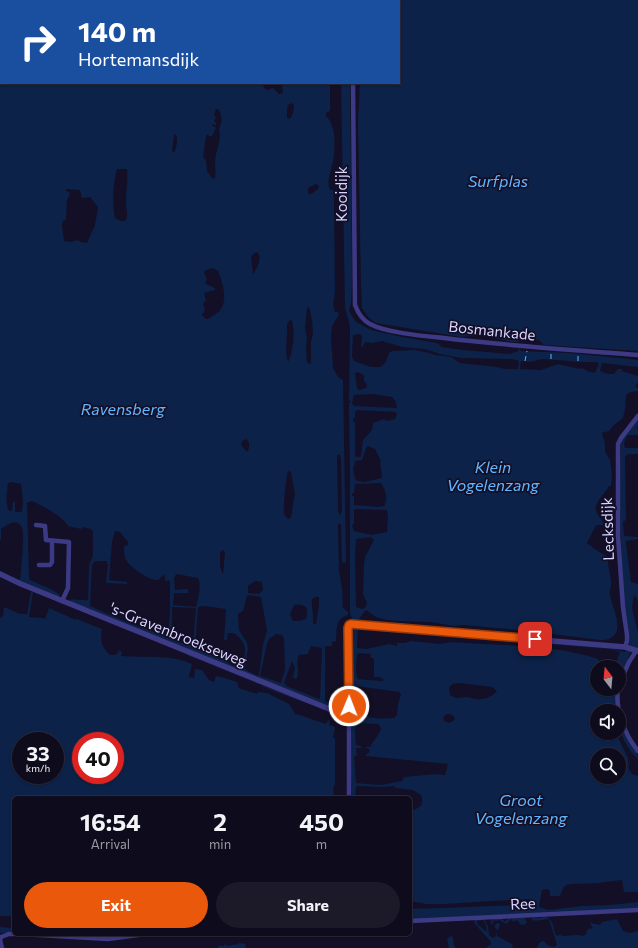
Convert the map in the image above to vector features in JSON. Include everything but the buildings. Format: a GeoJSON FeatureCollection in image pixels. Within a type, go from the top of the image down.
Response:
{"type":"FeatureCollection","features":[{"type":"Feature","properties":{"kind":"street","name":"Kooidijk"},"geometry":{"type":"LineString","coordinates":[[353,84],[355,305]]}},
{"type":"Feature","properties":{"kind":"street","name":"Bosmankade"},"geometry":{"type":"LineString","coordinates":[[355,305],[358,313],[368,323],[377,327],[414,334],[508,346],[638,355]]}},
{"type":"Feature","properties":{"kind":"street","name":"Lecksdijk"},"geometry":{"type":"LineString","coordinates":[[632,649],[627,641],[618,536],[618,444],[638,416]]}},
{"type":"Feature","properties":{"kind":"street"},"geometry":{"type":"LineString","coordinates":[[36,525],[45,526],[46,540],[52,542],[69,542],[68,588],[62,601]]}},
{"type":"Feature","properties":{"kind":"street"},"geometry":{"type":"LineString","coordinates":[[39,566],[50,565],[52,562],[52,542]]}},
{"type":"Feature","properties":{"kind":"street","name":"'s-Gravenbroekseweg"},"geometry":{"type":"LineString","coordinates":[[0,574],[62,601],[348,717]]}},
{"type":"Feature","properties":{"kind":"street"},"geometry":{"type":"LineString","coordinates":[[349,796],[348,717],[354,624],[632,649],[626,669]]}},
{"type":"Feature","properties":{"kind":"street"},"geometry":{"type":"LineString","coordinates":[[618,696],[619,708],[624,726],[638,751]]}},
{"type":"Feature","properties":{"kind":"street","name":"Ree"},"geometry":{"type":"LineString","coordinates":[[412,921],[638,910]]}},
{"type":"Feature","properties":{"kind":"street"},"geometry":{"type":"LineString","coordinates":[[2,948],[0,940],[3,935],[12,934]]}},
{"type":"Feature","properties":{"kind":"street"},"geometry":{"type":"LineString","coordinates":[[56,936],[108,939],[131,936]]}},
{"type":"Feature","properties":{"kind":"water","name":"Surfplas"},"geometry":{"type":"Polygon","coordinates":[[[400,0],[638,0],[638,351],[544,345],[539,340],[522,339],[517,342],[512,342],[482,335],[461,337],[376,323],[369,318],[362,308],[358,120],[360,84],[400,84],[400,0]]]}},
{"type":"Feature","properties":{"kind":"water","name":"Ravensberg"},"geometry":{"type":"Polygon","coordinates":[[[0,84],[263,84],[264,88],[267,90],[273,88],[279,94],[283,93],[282,85],[284,84],[330,84],[330,111],[326,113],[326,116],[330,120],[334,131],[335,144],[328,184],[330,190],[333,190],[334,200],[335,292],[333,304],[335,312],[338,312],[339,315],[332,326],[331,337],[333,368],[338,377],[343,380],[346,563],[342,562],[341,525],[339,523],[339,571],[343,608],[348,612],[348,615],[339,621],[336,641],[332,642],[332,646],[325,646],[325,701],[344,709],[340,712],[71,602],[69,600],[88,600],[89,566],[93,555],[93,532],[91,529],[83,527],[81,529],[68,526],[62,519],[46,508],[32,501],[27,503],[30,580],[53,590],[60,595],[59,597],[20,581],[23,532],[18,523],[12,523],[1,529],[1,540],[0,84]],[[291,103],[288,105],[287,118],[290,118],[294,109],[294,105],[291,103]],[[216,109],[214,115],[216,117],[214,121],[216,126],[214,124],[212,125],[216,128],[212,136],[209,136],[208,134],[206,136],[203,157],[206,160],[207,171],[213,179],[215,178],[215,161],[220,133],[219,129],[222,119],[218,109],[216,109]],[[174,134],[172,153],[175,151],[177,136],[174,134]],[[117,169],[113,206],[115,218],[125,221],[127,214],[127,169],[117,169]],[[316,184],[308,188],[308,194],[311,194],[318,189],[319,186],[316,184]],[[66,189],[66,191],[70,194],[67,200],[66,219],[63,221],[62,226],[64,241],[71,242],[77,240],[87,243],[95,225],[98,207],[90,197],[82,198],[80,190],[66,189]],[[257,252],[251,257],[253,274],[258,266],[259,255],[257,252]],[[213,268],[206,270],[204,272],[207,280],[205,282],[206,284],[215,288],[215,290],[204,293],[206,300],[203,304],[205,310],[202,315],[206,319],[220,310],[224,300],[223,285],[218,271],[213,268]],[[309,307],[307,308],[305,328],[307,338],[307,362],[311,364],[311,341],[313,335],[309,307]],[[291,319],[287,324],[286,353],[288,362],[293,341],[293,323],[291,319]],[[246,439],[242,441],[241,445],[247,452],[249,442],[246,439]],[[337,455],[338,512],[340,515],[342,510],[341,460],[340,455],[337,455]],[[288,471],[286,479],[284,514],[288,519],[291,518],[295,495],[291,472],[288,471]],[[11,482],[8,483],[7,501],[9,511],[12,511],[13,502],[15,502],[15,512],[22,512],[23,502],[21,484],[11,482]],[[115,531],[112,542],[109,580],[127,582],[127,584],[106,583],[107,561],[95,561],[92,565],[90,606],[137,626],[168,635],[170,581],[168,580],[166,582],[164,574],[158,580],[149,578],[130,565],[124,554],[124,546],[128,545],[128,542],[120,532],[115,531]],[[223,550],[220,552],[220,566],[223,575],[225,552],[223,550]],[[176,574],[174,579],[175,590],[188,589],[188,593],[174,593],[173,605],[196,607],[200,588],[198,578],[176,574]],[[255,581],[248,586],[248,593],[259,594],[263,590],[262,582],[255,581]],[[247,595],[243,611],[238,614],[239,630],[247,643],[248,649],[245,668],[258,676],[267,630],[261,597],[247,595]],[[319,597],[312,599],[313,623],[316,624],[319,597]],[[294,605],[290,615],[293,621],[306,619],[307,609],[301,605],[294,605]],[[205,606],[198,607],[195,648],[223,659],[233,666],[242,667],[245,648],[242,641],[234,633],[228,633],[227,640],[224,640],[226,609],[205,606]],[[172,607],[172,640],[181,643],[193,644],[196,608],[172,607]],[[276,634],[269,639],[260,676],[281,683],[285,669],[284,639],[282,635],[276,634]],[[311,646],[308,654],[299,655],[297,661],[297,678],[295,679],[293,677],[295,668],[292,661],[284,683],[287,686],[320,699],[322,648],[311,646]]]}},
{"type":"Feature","properties":{"kind":"water"},"geometry":{"type":"Polygon","coordinates":[[[341,84],[350,84],[352,282],[349,311],[356,322],[371,330],[437,343],[442,347],[463,350],[510,354],[518,351],[519,348],[521,351],[570,353],[638,360],[638,367],[602,363],[600,371],[608,374],[614,374],[618,369],[622,369],[622,371],[638,376],[638,382],[635,387],[638,388],[638,391],[630,392],[626,395],[623,418],[609,431],[602,433],[605,444],[605,452],[610,460],[612,475],[611,486],[609,486],[596,505],[596,511],[604,525],[596,525],[587,543],[608,557],[611,582],[610,593],[617,618],[617,630],[614,635],[608,639],[600,640],[528,631],[463,625],[453,626],[431,622],[387,620],[376,617],[366,610],[358,620],[359,628],[404,631],[404,633],[358,630],[357,648],[366,649],[389,644],[397,646],[397,643],[411,641],[440,644],[451,642],[545,648],[581,654],[598,659],[590,660],[590,696],[617,696],[618,704],[590,704],[590,740],[619,740],[623,748],[590,748],[590,784],[626,784],[626,754],[628,758],[629,770],[632,774],[638,776],[638,892],[624,892],[622,880],[571,884],[566,885],[563,888],[560,896],[550,896],[548,889],[542,890],[539,907],[548,910],[638,902],[638,908],[412,920],[412,909],[528,905],[532,902],[529,899],[444,904],[426,904],[412,901],[412,810],[422,804],[421,795],[413,790],[395,788],[395,786],[356,786],[355,796],[352,796],[351,665],[354,664],[351,662],[351,637],[353,622],[350,613],[349,403],[351,402],[349,400],[350,326],[345,307],[341,84]],[[360,334],[353,335],[352,356],[354,361],[371,367],[380,367],[386,362],[389,353],[392,351],[414,350],[451,357],[460,363],[505,369],[518,369],[519,361],[513,359],[461,358],[440,354],[425,349],[402,347],[382,341],[373,343],[365,342],[363,347],[361,346],[362,336],[360,334]],[[542,359],[530,362],[521,361],[520,369],[541,370],[558,364],[580,369],[582,368],[595,373],[599,363],[542,359]],[[358,372],[355,373],[357,388],[359,390],[366,388],[367,385],[364,381],[364,375],[358,372]],[[372,394],[354,395],[352,403],[354,406],[397,408],[396,402],[392,397],[372,394]],[[357,410],[355,412],[353,422],[355,422],[355,454],[356,457],[360,457],[363,440],[372,430],[373,423],[384,419],[387,421],[395,419],[397,414],[395,412],[357,410]],[[367,446],[362,460],[355,461],[353,468],[357,481],[365,482],[382,478],[380,459],[375,449],[367,446]],[[381,483],[355,484],[354,493],[352,493],[352,496],[354,496],[354,505],[384,506],[386,494],[381,483]],[[354,510],[354,523],[352,526],[354,531],[371,535],[387,532],[387,510],[354,510]],[[371,537],[356,539],[356,607],[362,609],[365,608],[367,603],[363,594],[365,557],[374,540],[371,537]],[[357,654],[356,667],[358,679],[384,680],[380,677],[374,677],[374,658],[371,658],[371,654],[357,654]],[[460,683],[452,684],[449,688],[450,695],[456,698],[488,698],[497,691],[492,687],[460,683]],[[356,686],[357,704],[360,710],[369,717],[394,718],[397,715],[401,695],[399,692],[356,686]],[[450,714],[443,717],[444,721],[450,723],[455,719],[450,714]],[[357,723],[355,730],[356,745],[361,746],[361,748],[356,748],[357,756],[354,756],[356,783],[381,785],[402,781],[404,777],[436,774],[445,775],[448,764],[366,756],[370,750],[365,747],[370,747],[381,728],[378,724],[357,723]]]}},
{"type":"Feature","properties":{"kind":"water"},"geometry":{"type":"Polygon","coordinates":[[[638,418],[638,426],[636,428],[638,429],[638,435],[628,435],[624,443],[625,448],[638,448],[638,454],[629,454],[625,456],[626,520],[623,522],[624,536],[638,537],[638,539],[626,541],[631,582],[638,584],[638,604],[637,598],[634,595],[632,608],[638,633],[638,648],[631,651],[626,663],[626,660],[617,660],[620,652],[610,649],[437,635],[437,633],[612,649],[624,652],[628,650],[629,638],[624,599],[621,539],[620,476],[622,439],[638,418]]]}},
{"type":"Feature","properties":{"kind":"water"},"geometry":{"type":"Polygon","coordinates":[[[31,592],[33,592],[29,617],[45,619],[49,608],[76,620],[77,619],[102,629],[102,643],[110,655],[116,655],[119,650],[122,652],[121,656],[166,658],[184,661],[192,664],[189,677],[194,678],[195,669],[202,670],[209,680],[214,682],[216,676],[219,676],[237,682],[239,688],[257,694],[258,692],[267,693],[289,704],[296,715],[297,714],[326,724],[328,720],[330,721],[329,725],[335,727],[333,738],[335,738],[334,796],[12,796],[12,916],[0,916],[0,618],[3,616],[4,607],[20,614],[27,614],[31,592]]]}},
{"type":"Feature","properties":{"kind":"water"},"geometry":{"type":"Polygon","coordinates":[[[626,731],[638,759],[630,750],[624,740],[626,740],[626,731]]]}},
{"type":"Feature","properties":{"kind":"water"},"geometry":{"type":"Polygon","coordinates":[[[544,916],[551,920],[555,934],[558,936],[561,934],[562,936],[584,936],[587,933],[586,931],[593,928],[590,924],[592,922],[593,924],[600,925],[602,922],[617,919],[623,931],[630,933],[638,931],[638,948],[537,948],[539,943],[542,941],[552,947],[557,945],[549,919],[534,921],[531,919],[533,917],[541,918],[544,916]]]}},
{"type":"Feature","properties":{"kind":"water"},"geometry":{"type":"Polygon","coordinates":[[[524,917],[527,922],[524,925],[520,924],[517,920],[513,922],[512,919],[506,924],[499,920],[494,920],[492,925],[490,922],[493,919],[502,918],[505,922],[509,918],[524,917]]]}},
{"type":"Feature","properties":{"kind":"water"},"geometry":{"type":"Polygon","coordinates":[[[474,919],[484,919],[488,926],[489,935],[493,938],[496,936],[497,930],[494,926],[499,923],[500,926],[497,931],[497,936],[512,944],[513,948],[486,948],[491,944],[491,942],[475,924],[474,919]],[[483,920],[477,921],[477,924],[487,932],[486,925],[483,920]]]}},
{"type":"Feature","properties":{"kind":"water"},"geometry":{"type":"Polygon","coordinates":[[[0,927],[12,928],[12,933],[0,933],[0,927]]]}},
{"type":"Feature","properties":{"kind":"water"},"geometry":{"type":"Polygon","coordinates":[[[99,936],[121,936],[113,937],[99,936]]]}},
{"type":"Feature","properties":{"kind":"water"},"geometry":{"type":"Polygon","coordinates":[[[450,936],[453,937],[454,946],[456,948],[449,948],[447,940],[450,936]]]}},
{"type":"Feature","properties":{"kind":"water"},"geometry":{"type":"Polygon","coordinates":[[[239,943],[245,944],[246,948],[218,948],[218,946],[224,946],[225,944],[228,946],[239,943]]]}},
{"type":"Feature","properties":{"kind":"waterway"},"geometry":{"type":"LineString","coordinates":[[620,592],[623,622]]}},
{"type":"Feature","properties":{"kind":"waterway"},"geometry":{"type":"LineString","coordinates":[[188,655],[195,658]]}},
{"type":"Feature","properties":{"kind":"waterway"},"geometry":{"type":"LineString","coordinates":[[196,658],[260,684]]}},
{"type":"Feature","properties":{"kind":"waterway"},"geometry":{"type":"LineString","coordinates":[[262,686],[310,704]]}},
{"type":"Feature","properties":{"kind":"ferry route"},"geometry":{"type":"LineString","coordinates":[[525,361],[527,351]]}},
{"type":"Feature","properties":{"kind":"ferry route"},"geometry":{"type":"LineString","coordinates":[[551,352],[551,359]]}},
{"type":"Feature","properties":{"kind":"ferry route"},"geometry":{"type":"LineString","coordinates":[[578,354],[578,361]]}},
{"type":"Feature","properties":{"kind":"route"},"geometry":{"type":"LineString","coordinates":[[349,706],[348,628],[351,624],[535,639]]}},
{"type":"Feature","properties":{"kind":"water label","name":"Klein Vogelenzang"},"geometry":{"type":"Point","coordinates":[493,476]}},
{"type":"Feature","properties":{"kind":"water label","name":"Groot Vogelenzang"},"geometry":{"type":"Point","coordinates":[521,809]}}]}
